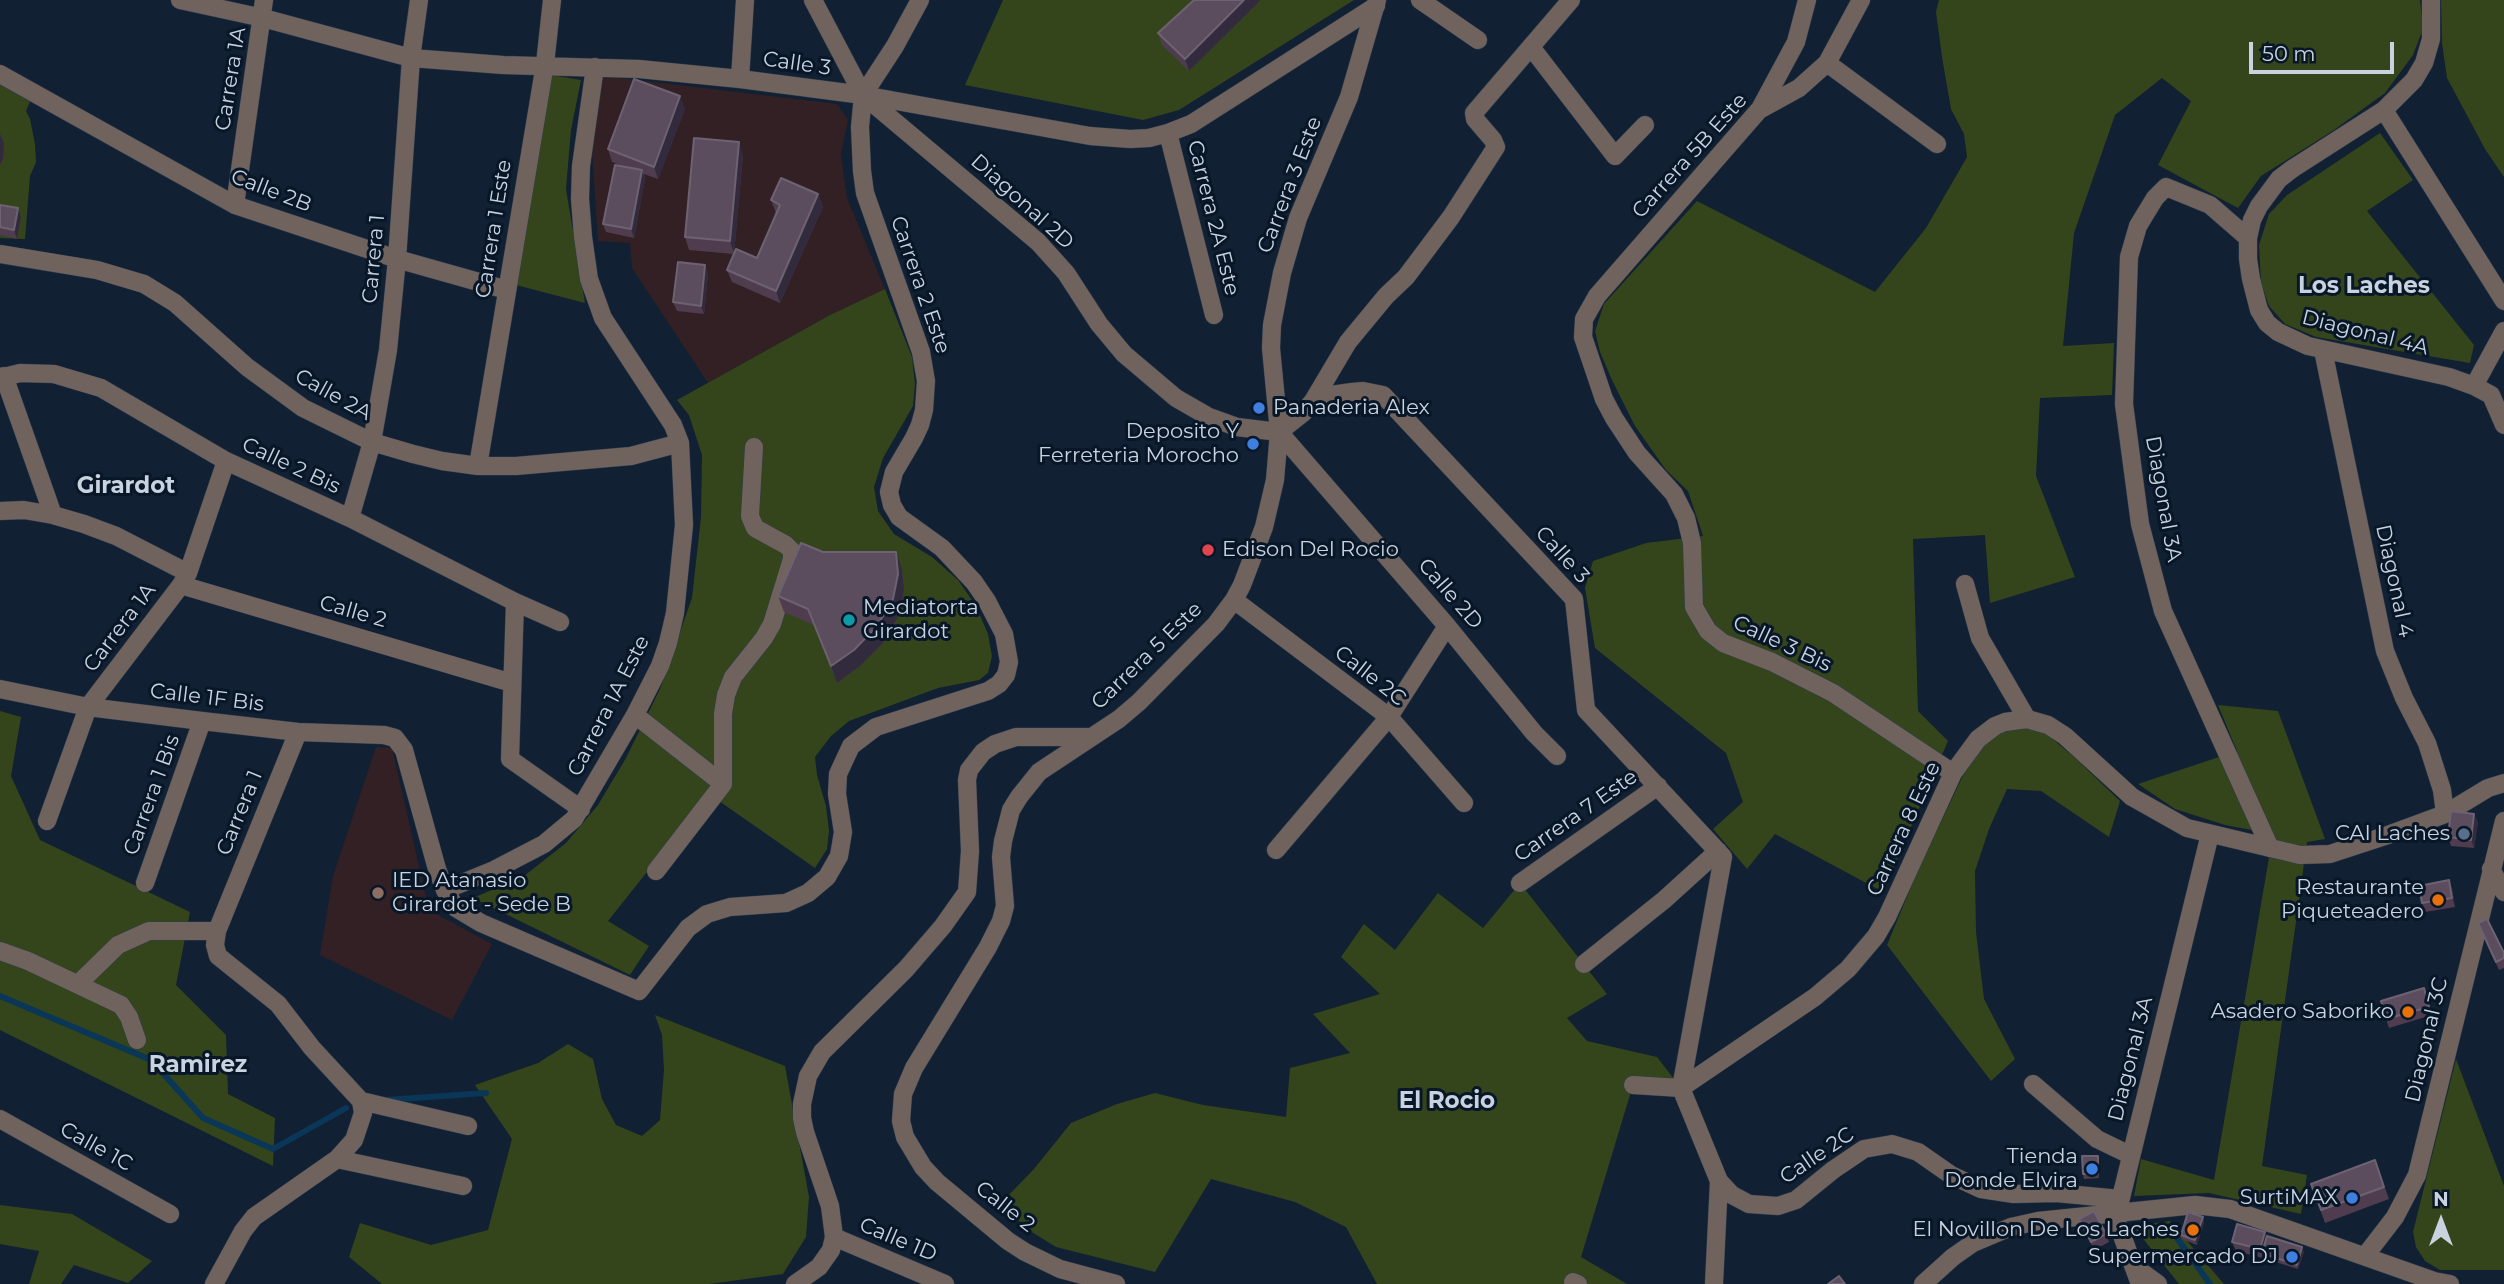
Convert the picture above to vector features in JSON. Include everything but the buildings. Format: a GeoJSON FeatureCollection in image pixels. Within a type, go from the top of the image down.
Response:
{"type":"FeatureCollection","features":[{"type":"Feature","properties":{"kind":"street","name":"Calle 3"},"geometry":{"type":"LineString","coordinates":[[180,0],[264,9],[411,58],[503,65],[545,64],[675,72],[740,79],[863,95],[1090,136],[1130,139],[1149,138],[1191,124],[1377,3]]}},
{"type":"Feature","properties":{"kind":"street","name":"Carrera 1"},"geometry":{"type":"LineString","coordinates":[[350,519],[372,442],[387,350],[397,258],[411,58],[419,0]]}},
{"type":"Feature","properties":{"kind":"street","name":"Carrera 1 Este"},"geometry":{"type":"LineString","coordinates":[[478,466],[545,64],[552,0]]}},
{"type":"Feature","properties":{"kind":"street"},"geometry":{"type":"LineString","coordinates":[[740,79],[745,0]]}},
{"type":"Feature","properties":{"kind":"street"},"geometry":{"type":"LineString","coordinates":[[813,0],[863,95]]}},
{"type":"Feature","properties":{"kind":"street","name":"Carrera 2 Este"},"geometry":{"type":"LineString","coordinates":[[445,890],[456,908],[481,923],[639,991],[697,920],[730,907],[774,905],[797,899],[827,877],[839,856],[844,832],[837,794],[838,774],[845,754],[858,738],[876,727],[977,695],[999,684],[1006,675],[1009,662],[1004,634],[987,601],[974,582],[942,548],[900,517],[890,498],[894,472],[920,425],[926,381],[920,352],[866,193],[860,149],[863,95],[895,46],[920,0]]}},
{"type":"Feature","properties":{"kind":"street"},"geometry":{"type":"LineString","coordinates":[[1420,0],[1478,40]]}},
{"type":"Feature","properties":{"kind":"street"},"geometry":{"type":"LineString","coordinates":[[1279,432],[1313,401],[1348,342],[1415,266],[1451,217],[1496,147],[1475,119],[1474,113],[1571,0]]}},
{"type":"Feature","properties":{"kind":"street"},"geometry":{"type":"LineString","coordinates":[[1759,110],[1796,42],[1807,0]]}},
{"type":"Feature","properties":{"kind":"street","name":"Carrera 5B Este"},"geometry":{"type":"LineString","coordinates":[[1584,319],[1597,296],[1759,110],[1809,81],[1827,62],[1861,0]]}},
{"type":"Feature","properties":{"kind":"street","name":"Diagonal 4A"},"geometry":{"type":"LineString","coordinates":[[2431,0],[2431,39],[2424,63],[2414,80],[2384,110],[2279,179],[2259,206],[2248,238],[2253,292],[2267,323],[2294,341],[2323,350],[2449,377],[2474,386],[2491,395],[2504,425]]}},
{"type":"Feature","properties":{"kind":"street","name":"Carrera 3 Este"},"geometry":{"type":"LineString","coordinates":[[1279,432],[1271,348],[1272,325],[1282,273],[1298,218],[1349,97],[1377,3]]}},
{"type":"Feature","properties":{"kind":"street","name":"Carrera 1A"},"geometry":{"type":"LineString","coordinates":[[234,205],[264,9]]}},
{"type":"Feature","properties":{"kind":"street"},"geometry":{"type":"LineString","coordinates":[[1531,47],[1615,156],[1645,125]]}},
{"type":"Feature","properties":{"kind":"street"},"geometry":{"type":"LineString","coordinates":[[1827,62],[1937,144]]}},
{"type":"Feature","properties":{"kind":"street","name":"Carrera 1A Este"},"geometry":{"type":"LineString","coordinates":[[445,890],[494,870],[544,844],[562,831],[581,809],[660,666],[675,613],[684,525],[680,443],[673,425],[603,318],[589,279],[580,199],[581,166],[595,67]]}},
{"type":"Feature","properties":{"kind":"street","name":"Calle 2B"},"geometry":{"type":"LineString","coordinates":[[0,74],[234,205],[397,258],[507,289]]}},
{"type":"Feature","properties":{"kind":"street","name":"Diagonal 2D"},"geometry":{"type":"LineString","coordinates":[[863,95],[1038,242],[1066,273],[1111,340],[1160,386],[1209,417],[1237,427],[1279,432]]}},
{"type":"Feature","properties":{"kind":"street"},"geometry":{"type":"LineString","coordinates":[[2384,110],[2504,301]]}},
{"type":"Feature","properties":{"kind":"street","name":"Carrera 2A Este"},"geometry":{"type":"LineString","coordinates":[[1168,133],[1214,315]]}},
{"type":"Feature","properties":{"kind":"street","name":"Diagonal 3A"},"geometry":{"type":"LineString","coordinates":[[2248,238],[2210,205],[2166,187],[2155,198],[2138,226],[2129,257],[2124,404],[2140,524],[2163,611],[2270,848]]}},
{"type":"Feature","properties":{"kind":"street","name":"Calle 2A"},"geometry":{"type":"LineString","coordinates":[[0,254],[97,270],[144,284],[175,303],[247,367],[303,408],[372,442],[442,461],[516,467],[631,456],[680,443]]}},
{"type":"Feature","properties":{"kind":"street","name":"Calle 3 Bis"},"geometry":{"type":"LineString","coordinates":[[1584,319],[1584,345],[1609,408],[1637,453],[1674,494],[1686,517],[1692,543],[1694,607],[1708,632],[1723,643],[1772,662],[1833,693],[1953,773]]}},
{"type":"Feature","properties":{"kind":"street"},"geometry":{"type":"LineString","coordinates":[[2474,386],[2504,331]]}},
{"type":"Feature","properties":{"kind":"street","name":"Diagonal 4"},"geometry":{"type":"LineString","coordinates":[[2323,350],[2385,650],[2404,698],[2427,743],[2442,790],[2445,814]]}},
{"type":"Feature","properties":{"kind":"street","name":"Calle 2 Bis"},"geometry":{"type":"LineString","coordinates":[[2,377],[46,373],[86,382],[109,392],[226,461],[560,622]]}},
{"type":"Feature","properties":{"kind":"street"},"geometry":{"type":"LineString","coordinates":[[2,377],[53,515]]}},
{"type":"Feature","properties":{"kind":"street","name":"Calle 3"},"geometry":{"type":"LineString","coordinates":[[1313,401],[1331,395],[1363,391],[1383,395],[1574,599],[1586,710],[1720,854]]}},
{"type":"Feature","properties":{"kind":"street","name":"Carrera 5 Este"},"geometry":{"type":"LineString","coordinates":[[834,1237],[831,1206],[802,1118],[804,1090],[814,1064],[831,1042],[906,969],[943,926],[967,892],[970,851],[967,780],[977,759],[995,744],[1016,737],[1092,737],[1139,702],[1202,639],[1234,600],[1256,550],[1271,504],[1279,432]]}},
{"type":"Feature","properties":{"kind":"street","name":"Calle 2D"},"geometry":{"type":"LineString","coordinates":[[1279,432],[1447,626],[1534,733],[1557,756]]}},
{"type":"Feature","properties":{"kind":"street"},"geometry":{"type":"LineString","coordinates":[[656,872],[723,784],[723,714],[726,695],[733,677],[772,624],[792,559],[792,551],[755,527],[750,516],[754,447]]}},
{"type":"Feature","properties":{"kind":"street","name":"Carrera 1A"},"geometry":{"type":"LineString","coordinates":[[47,821],[88,707],[184,579],[226,461]]}},
{"type":"Feature","properties":{"kind":"street","name":"Calle 2"},"geometry":{"type":"LineString","coordinates":[[0,511],[24,510],[53,515],[116,536],[184,579],[512,683]]}},
{"type":"Feature","properties":{"kind":"street"},"geometry":{"type":"LineString","coordinates":[[1965,584],[1980,638],[2027,719],[2048,724],[2057,730],[2116,784],[2150,808],[2187,828],[2300,855],[2330,854],[2445,814],[2488,788],[2504,783]]}},
{"type":"Feature","properties":{"kind":"street","name":"Calle 2C"},"geometry":{"type":"LineString","coordinates":[[1234,600],[1390,717],[1464,803]]}},
{"type":"Feature","properties":{"kind":"street"},"geometry":{"type":"LineString","coordinates":[[514,602],[510,759],[581,809]]}},
{"type":"Feature","properties":{"kind":"street"},"geometry":{"type":"LineString","coordinates":[[1276,850],[1390,717],[1447,626]]}},
{"type":"Feature","properties":{"kind":"street","name":"Calle 1F Bis"},"geometry":{"type":"LineString","coordinates":[[0,689],[88,707],[298,732],[384,735],[395,738],[404,750],[445,890]]}},
{"type":"Feature","properties":{"kind":"street"},"geometry":{"type":"LineString","coordinates":[[635,715],[723,784]]}},
{"type":"Feature","properties":{"kind":"street","name":"Carrera 8 Este"},"geometry":{"type":"LineString","coordinates":[[1681,1088],[1815,997],[1848,969],[1863,953],[1888,917],[1953,773],[1986,732],[2005,722],[2027,719]]}},
{"type":"Feature","properties":{"kind":"street","name":"Carrera 1 Bis"},"geometry":{"type":"LineString","coordinates":[[145,883],[202,721]]}},
{"type":"Feature","properties":{"kind":"street","name":"Carrera 1"},"geometry":{"type":"LineString","coordinates":[[217,930],[298,732]]}},
{"type":"Feature","properties":{"kind":"street","name":"Calle 2"},"geometry":{"type":"LineString","coordinates":[[1092,737],[1040,772],[1028,784],[1011,810],[1001,857],[1005,906],[1001,921],[907,1080],[901,1121],[905,1137],[923,1167],[1008,1241],[1060,1269],[1116,1284]]}},
{"type":"Feature","properties":{"kind":"street","name":"Carrera 7 Este"},"geometry":{"type":"LineString","coordinates":[[1520,883],[1658,786]]}},
{"type":"Feature","properties":{"kind":"street","name":"Diagonal 3C"},"geometry":{"type":"LineString","coordinates":[[2365,1256],[2395,1217],[2417,1175],[2496,863],[2504,821]]}},
{"type":"Feature","properties":{"kind":"street","name":"Diagonal 3A"},"geometry":{"type":"LineString","coordinates":[[2118,1206],[2210,834]]}},
{"type":"Feature","properties":{"kind":"street"},"geometry":{"type":"LineString","coordinates":[[1633,1085],[1681,1088],[1720,854]]}},
{"type":"Feature","properties":{"kind":"street"},"geometry":{"type":"LineString","coordinates":[[1584,964],[1720,854]]}},
{"type":"Feature","properties":{"kind":"street"},"geometry":{"type":"LineString","coordinates":[[2496,863],[2504,892]]}},
{"type":"Feature","properties":{"kind":"street"},"geometry":{"type":"LineString","coordinates":[[78,984],[118,945],[149,931],[217,930],[215,945],[218,956],[278,1003],[312,1048],[361,1101],[363,1113],[354,1140],[337,1159],[254,1217],[243,1231],[214,1284]]}},
{"type":"Feature","properties":{"kind":"street"},"geometry":{"type":"LineString","coordinates":[[0,951],[28,961],[121,1005],[129,1017],[137,1040]]}},
{"type":"Feature","properties":{"kind":"street"},"geometry":{"type":"LineString","coordinates":[[2033,1084],[2098,1139],[2130,1155]]}},
{"type":"Feature","properties":{"kind":"street","name":"Calle 2C"},"geometry":{"type":"LineString","coordinates":[[1681,1088],[1719,1181],[1732,1195],[1749,1204],[1778,1206],[1796,1200],[1864,1149],[1892,1144],[1910,1147],[1951,1175],[1989,1191],[2014,1194],[2056,1193],[2118,1206]]}},
{"type":"Feature","properties":{"kind":"street"},"geometry":{"type":"LineString","coordinates":[[361,1101],[468,1126]]}},
{"type":"Feature","properties":{"kind":"street","name":"Calle 1C"},"geometry":{"type":"LineString","coordinates":[[0,1119],[170,1214]]}},
{"type":"Feature","properties":{"kind":"street"},"geometry":{"type":"LineString","coordinates":[[337,1159],[463,1186]]}},
{"type":"Feature","properties":{"kind":"street"},"geometry":{"type":"LineString","coordinates":[[1714,1284],[1719,1181]]}},
{"type":"Feature","properties":{"kind":"street"},"geometry":{"type":"LineString","coordinates":[[2118,1206],[2117,1222],[2138,1276],[2158,1284]]}},
{"type":"Feature","properties":{"kind":"street"},"geometry":{"type":"LineString","coordinates":[[1923,1284],[1973,1243],[2011,1227],[2118,1206],[2178,1206],[2222,1207],[2434,1281],[2450,1284]]}},
{"type":"Feature","properties":{"kind":"street"},"geometry":{"type":"LineString","coordinates":[[796,1284],[819,1267],[831,1250],[834,1237]]}},
{"type":"Feature","properties":{"kind":"street","name":"Calle 1D"},"geometry":{"type":"LineString","coordinates":[[834,1237],[945,1284]]}},
{"type":"Feature","properties":{"kind":"shaded area"},"geometry":{"type":"Polygon","coordinates":[[[603,76],[837,104],[848,120],[841,154],[847,198],[885,289],[830,315],[708,383],[632,268],[630,243],[598,241],[592,151],[603,76]]]}},
{"type":"Feature","properties":{"kind":"shaded area","name":"IED Atanasio Girardot - Sede B"},"geometry":{"type":"Polygon","coordinates":[[[376,747],[392,748],[429,910],[492,944],[452,1020],[320,955],[333,876],[376,747]]]}},
{"type":"Feature","properties":{"kind":"green space"},"geometry":{"type":"Polygon","coordinates":[[[1003,0],[1354,0],[1179,110],[1143,120],[965,85],[1003,0]]]}},
{"type":"Feature","properties":{"kind":"green space"},"geometry":{"type":"Polygon","coordinates":[[[1939,0],[2420,0],[2423,29],[2413,55],[2385,93],[2334,130],[2261,176],[2238,208],[2158,165],[2191,101],[2162,78],[2115,115],[2074,233],[2063,346],[2114,343],[2112,395],[2040,398],[2036,476],[2075,577],[1990,603],[1985,535],[1913,539],[1918,711],[1948,741],[1883,892],[1775,834],[1747,869],[1713,829],[1743,802],[1726,753],[1595,648],[1585,588],[1593,561],[1646,543],[1703,536],[1688,491],[1666,470],[1635,426],[1600,352],[1595,331],[1604,304],[1697,201],[1875,292],[1926,228],[1967,157],[1964,134],[1951,109],[1936,12],[1939,0]]]}},
{"type":"Feature","properties":{"kind":"green space"},"geometry":{"type":"Polygon","coordinates":[[[2441,0],[2504,0],[2504,177],[2485,149],[2447,78],[2442,43],[2441,0]]]}},
{"type":"Feature","properties":{"kind":"green space"},"geometry":{"type":"Polygon","coordinates":[[[551,75],[581,80],[571,130],[566,189],[585,303],[516,285],[551,75]]]}},
{"type":"Feature","properties":{"kind":"green space"},"geometry":{"type":"Polygon","coordinates":[[[0,81],[32,97],[26,111],[35,144],[36,162],[30,176],[25,239],[0,238],[0,81]]]}},
{"type":"Feature","properties":{"kind":"green space"},"geometry":{"type":"Polygon","coordinates":[[[2380,133],[2413,180],[2367,211],[2474,345],[2470,363],[2316,337],[2285,324],[2269,306],[2261,282],[2259,245],[2269,214],[2287,195],[2380,133]]]}},
{"type":"Feature","properties":{"kind":"green space"},"geometry":{"type":"Polygon","coordinates":[[[885,289],[912,357],[915,384],[913,406],[883,458],[874,487],[878,511],[894,534],[932,557],[958,580],[976,606],[988,634],[992,656],[988,673],[979,680],[938,688],[849,721],[831,736],[815,757],[829,831],[827,849],[815,868],[709,794],[608,921],[649,946],[630,975],[473,898],[524,876],[566,843],[598,805],[626,758],[660,689],[692,598],[701,517],[702,455],[689,415],[677,400],[830,315],[885,289]]]}},
{"type":"Feature","properties":{"kind":"green space"},"geometry":{"type":"Polygon","coordinates":[[[2218,705],[2278,711],[2325,839],[2307,842],[2262,1166],[2307,1175],[2301,1214],[2209,1193],[2134,1196],[2141,1159],[2214,1180],[2273,834],[2225,825],[2175,809],[2138,784],[2237,751],[2218,705]]]}},
{"type":"Feature","properties":{"kind":"green space"},"geometry":{"type":"Polygon","coordinates":[[[0,711],[21,717],[11,776],[40,840],[190,912],[176,985],[226,1035],[228,1094],[275,1118],[273,1166],[0,1030],[0,711]]]}},
{"type":"Feature","properties":{"kind":"green space"},"geometry":{"type":"Polygon","coordinates":[[[2019,727],[2043,731],[2120,801],[2109,837],[2041,791],[2007,789],[1989,829],[1975,871],[1976,932],[1984,999],[2015,1059],[1991,1081],[1887,945],[1918,870],[1980,745],[1993,736],[2019,727]]]}},
{"type":"Feature","properties":{"kind":"green space"},"geometry":{"type":"Polygon","coordinates":[[[1520,883],[1607,994],[1567,1018],[1587,1041],[1657,1057],[1681,1088],[1633,1085],[1581,1257],[1627,1284],[1377,1284],[1346,1227],[1295,1202],[1211,1179],[1155,1272],[1056,1247],[1027,1229],[1001,1203],[1034,1169],[1071,1123],[1117,1104],[1155,1093],[1203,1105],[1286,1117],[1290,1068],[1350,1053],[1313,1014],[1380,994],[1341,957],[1364,924],[1395,950],[1438,893],[1483,928],[1520,883]]]}},
{"type":"Feature","properties":{"kind":"green space"},"geometry":{"type":"Polygon","coordinates":[[[655,1015],[785,1066],[809,1197],[806,1237],[783,1274],[709,1284],[382,1284],[349,1257],[360,1223],[431,1245],[488,1230],[512,1139],[475,1085],[538,1063],[568,1044],[593,1059],[602,1099],[616,1125],[642,1136],[660,1120],[664,1070],[662,1035],[655,1015]]]}},
{"type":"Feature","properties":{"kind":"green space"},"geometry":{"type":"Polygon","coordinates":[[[2456,1059],[2504,1186],[2504,1270],[2440,1270],[2425,1261],[2416,1247],[2413,1232],[2456,1059]]]}},
{"type":"Feature","properties":{"kind":"green space"},"geometry":{"type":"Polygon","coordinates":[[[0,1205],[72,1214],[152,1261],[128,1283],[74,1265],[61,1284],[29,1284],[39,1251],[0,1244],[0,1205]]]}},
{"type":"Feature","properties":{"kind":"green space"},"geometry":{"type":"Polygon","coordinates":[[[2170,1221],[2224,1284],[2179,1284],[2133,1226],[2170,1221]]]}},
{"type":"Feature","properties":{"kind":"waterway"},"geometry":{"type":"LineString","coordinates":[[0,996],[151,1060],[203,1118],[273,1149],[346,1108]]}},
{"type":"Feature","properties":{"kind":"waterway"},"geometry":{"type":"LineString","coordinates":[[386,1100],[486,1093]]}},
{"type":"Feature","properties":{"kind":"waterway"},"geometry":{"type":"LineString","coordinates":[[2174,1234],[2210,1284]]}},
{"type":"Feature","properties":{"kind":"place","name":"Panaderia Alex"},"geometry":{"type":"Point","coordinates":[1259,408]}},
{"type":"Feature","properties":{"kind":"place","name":"Deposito Y Ferreteria Morocho"},"geometry":{"type":"Point","coordinates":[1253,444]}},
{"type":"Feature","properties":{"kind":"place","name":"Edison Del Rocio"},"geometry":{"type":"Point","coordinates":[1208,550]}},
{"type":"Feature","properties":{"kind":"place","name":"Mediatorta Girardot"},"geometry":{"type":"Point","coordinates":[849,620]}},
{"type":"Feature","properties":{"kind":"place","name":"CAI Laches"},"geometry":{"type":"Point","coordinates":[2464,834]}},
{"type":"Feature","properties":{"kind":"place","name":"IED Atanasio Girardot - Sede B"},"geometry":{"type":"Point","coordinates":[378,893]}},
{"type":"Feature","properties":{"kind":"place","name":"Restaurante Piqueteadero"},"geometry":{"type":"Point","coordinates":[2438,900]}},
{"type":"Feature","properties":{"kind":"place","name":"Asadero Saboriko"},"geometry":{"type":"Point","coordinates":[2408,1012]}},
{"type":"Feature","properties":{"kind":"place","name":"Tienda Donde Elvira"},"geometry":{"type":"Point","coordinates":[2092,1169]}},
{"type":"Feature","properties":{"kind":"place","name":"SurtiMAX"},"geometry":{"type":"Point","coordinates":[2352,1198]}},
{"type":"Feature","properties":{"kind":"place","name":"El Novillon De Los Laches"},"geometry":{"type":"Point","coordinates":[2193,1230]}},
{"type":"Feature","properties":{"kind":"place","name":"Supermercado DJ"},"geometry":{"type":"Point","coordinates":[2292,1257]}},
{"type":"Feature","properties":{"kind":"district","name":"Los Laches"},"geometry":{"type":"Point","coordinates":[2364,286]}},
{"type":"Feature","properties":{"kind":"district","name":"Girardot"},"geometry":{"type":"Point","coordinates":[126,486]}},
{"type":"Feature","properties":{"kind":"district","name":"Ramirez"},"geometry":{"type":"Point","coordinates":[198,1065]}},
{"type":"Feature","properties":{"kind":"district","name":"El Rocio"},"geometry":{"type":"Point","coordinates":[1447,1101]}}]}
